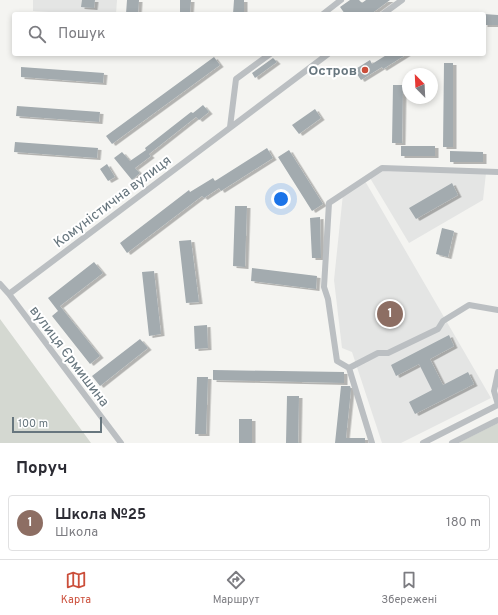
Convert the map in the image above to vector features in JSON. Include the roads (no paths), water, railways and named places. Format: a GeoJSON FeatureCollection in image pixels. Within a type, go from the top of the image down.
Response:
{"type":"FeatureCollection","features":[{"type":"Feature","properties":{"kind":"street"},"geometry":{"type":"LineString","coordinates":[[325,12],[341,0]]}},
{"type":"Feature","properties":{"kind":"street"},"geometry":{"type":"LineString","coordinates":[[386,12],[402,0]]}},
{"type":"Feature","properties":{"kind":"street"},"geometry":{"type":"LineString","coordinates":[[230,127],[236,79],[267,56]]}},
{"type":"Feature","properties":{"kind":"street","name":"Комуністична вулиця"},"geometry":{"type":"LineString","coordinates":[[9,294],[325,56]]}},
{"type":"Feature","properties":{"kind":"street"},"geometry":{"type":"LineString","coordinates":[[372,443],[349,368],[337,361],[328,299],[324,287],[329,203],[382,168],[498,172]]}},
{"type":"Feature","properties":{"kind":"street","name":"вулиця Єрмишина"},"geometry":{"type":"LineString","coordinates":[[0,284],[121,443]]}},
{"type":"Feature","properties":{"kind":"street"},"geometry":{"type":"LineString","coordinates":[[349,368],[378,353],[388,353],[438,329],[443,321],[469,305],[498,310]]}},
{"type":"Feature","properties":{"kind":"street"},"geometry":{"type":"LineString","coordinates":[[423,443],[498,405],[494,391],[498,372]]}},
{"type":"Feature","properties":{"kind":"street"},"geometry":{"type":"LineString","coordinates":[[452,443],[498,420]]}},
{"type":"Feature","properties":{"kind":"place","name":"Остров"},"geometry":{"type":"Point","coordinates":[365,70]}},
{"type":"Feature","properties":{"kind":"place","name":"Школа №25"},"geometry":{"type":"Point","coordinates":[390,314]}}]}
